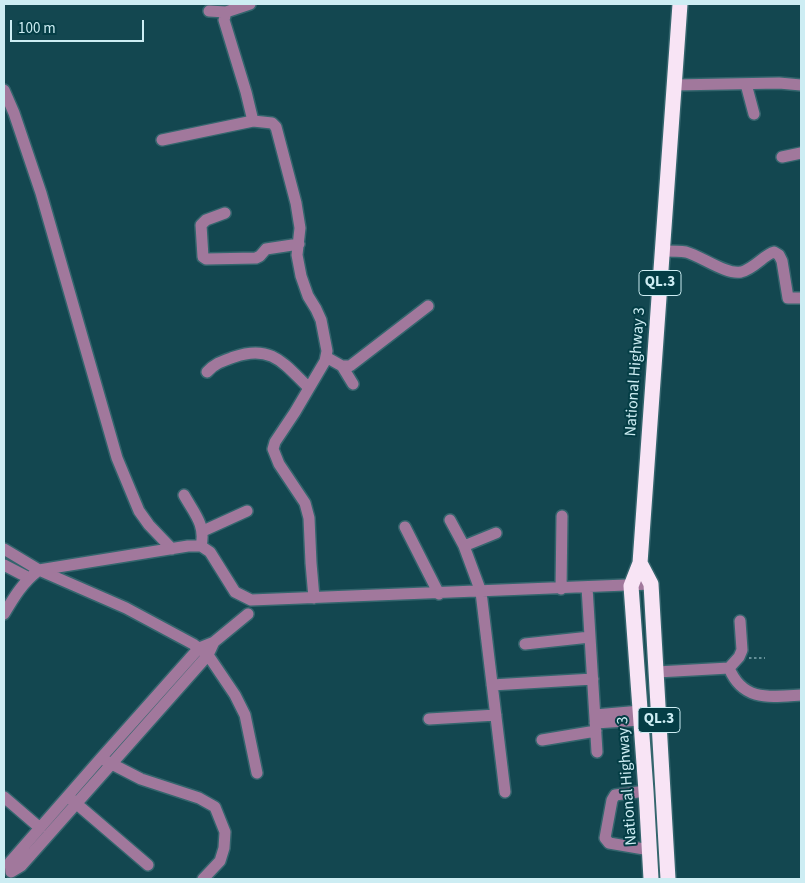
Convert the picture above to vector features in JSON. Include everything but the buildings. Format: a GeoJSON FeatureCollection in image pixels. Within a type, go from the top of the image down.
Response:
{"type":"FeatureCollection","features":[{"type":"Feature","properties":{"kind":"highway","name":"National Highway 3"},"geometry":{"type":"LineString","coordinates":[[651,879],[641,716],[630,586],[640,563],[680,4]]}},
{"type":"Feature","properties":{"kind":"highway","name":"National Highway 3"},"geometry":{"type":"LineString","coordinates":[[640,563],[651,584],[668,879]]}},
{"type":"Feature","properties":{"kind":"street"},"geometry":{"type":"LineString","coordinates":[[210,12],[226,12],[250,4]]}},
{"type":"Feature","properties":{"kind":"street"},"geometry":{"type":"LineString","coordinates":[[226,12],[224,20],[253,121]]}},
{"type":"Feature","properties":{"kind":"street"},"geometry":{"type":"LineString","coordinates":[[674,85],[779,83],[801,86]]}},
{"type":"Feature","properties":{"kind":"street"},"geometry":{"type":"LineString","coordinates":[[746,84],[754,114]]}},
{"type":"Feature","properties":{"kind":"street"},"geometry":{"type":"LineString","coordinates":[[4,90],[42,193],[117,458],[139,511],[149,526],[172,549]]}},
{"type":"Feature","properties":{"kind":"street"},"geometry":{"type":"LineString","coordinates":[[162,140],[253,121],[272,123],[276,127],[296,203],[300,228],[297,255],[308,296],[321,320],[327,351],[326,357],[309,388],[275,442],[273,449],[279,464],[304,503],[309,518],[314,598]]}},
{"type":"Feature","properties":{"kind":"street"},"geometry":{"type":"LineString","coordinates":[[782,157],[801,153]]}},
{"type":"Feature","properties":{"kind":"street"},"geometry":{"type":"LineString","coordinates":[[225,213],[206,220],[201,225],[203,257],[206,260],[256,258],[266,249],[299,244]]}},
{"type":"Feature","properties":{"kind":"street"},"geometry":{"type":"LineString","coordinates":[[662,251],[686,252],[723,268],[740,272],[760,262],[770,253],[774,252],[779,255],[782,261],[788,298],[801,298]]}},
{"type":"Feature","properties":{"kind":"street"},"geometry":{"type":"LineString","coordinates":[[326,357],[342,366],[350,366],[428,306]]}},
{"type":"Feature","properties":{"kind":"street"},"geometry":{"type":"LineString","coordinates":[[207,372],[214,364],[239,355],[267,354],[276,357],[309,388]]}},
{"type":"Feature","properties":{"kind":"street"},"geometry":{"type":"LineString","coordinates":[[342,366],[352,384]]}},
{"type":"Feature","properties":{"kind":"street"},"geometry":{"type":"LineString","coordinates":[[184,495],[203,531],[201,546]]}},
{"type":"Feature","properties":{"kind":"street"},"geometry":{"type":"LineString","coordinates":[[203,531],[247,511]]}},
{"type":"Feature","properties":{"kind":"street"},"geometry":{"type":"LineString","coordinates":[[561,589],[562,516]]}},
{"type":"Feature","properties":{"kind":"street"},"geometry":{"type":"LineString","coordinates":[[450,520],[464,546],[481,592],[505,792]]}},
{"type":"Feature","properties":{"kind":"street"},"geometry":{"type":"LineString","coordinates":[[405,527],[439,594]]}},
{"type":"Feature","properties":{"kind":"street"},"geometry":{"type":"LineString","coordinates":[[464,546],[496,533]]}},
{"type":"Feature","properties":{"kind":"street"},"geometry":{"type":"LineString","coordinates":[[4,614],[20,587],[39,570],[142,553],[201,546],[210,552],[235,592],[251,600],[254,607]]}},
{"type":"Feature","properties":{"kind":"street"},"geometry":{"type":"LineString","coordinates":[[4,549],[39,570],[126,608],[203,652],[235,695],[245,715],[257,773]]}},
{"type":"Feature","properties":{"kind":"street"},"geometry":{"type":"LineString","coordinates":[[4,565],[29,578]]}},
{"type":"Feature","properties":{"kind":"street"},"geometry":{"type":"LineString","coordinates":[[9,876],[21,866],[72,799],[100,758],[203,652],[254,607],[314,598],[651,584]]}},
{"type":"Feature","properties":{"kind":"street"},"geometry":{"type":"LineString","coordinates":[[587,588],[597,752]]}},
{"type":"Feature","properties":{"kind":"street"},"geometry":{"type":"LineString","coordinates":[[656,672],[729,668],[739,658],[742,650],[740,621]]}},
{"type":"Feature","properties":{"kind":"street"},"geometry":{"type":"LineString","coordinates":[[525,644],[590,637]]}},
{"type":"Feature","properties":{"kind":"street"},"geometry":{"type":"LineString","coordinates":[[9,876],[10,862],[40,828],[111,764],[203,652]]}},
{"type":"Feature","properties":{"kind":"street"},"geometry":{"type":"LineString","coordinates":[[729,668],[739,686],[745,691],[765,696],[801,695]]}},
{"type":"Feature","properties":{"kind":"street"},"geometry":{"type":"LineString","coordinates":[[492,685],[592,679]]}},
{"type":"Feature","properties":{"kind":"street"},"geometry":{"type":"LineString","coordinates":[[430,719],[496,715]]}},
{"type":"Feature","properties":{"kind":"street"},"geometry":{"type":"LineString","coordinates":[[542,740],[595,723],[641,716]]}},
{"type":"Feature","properties":{"kind":"street"},"geometry":{"type":"LineString","coordinates":[[100,758],[141,779],[200,798],[215,807],[225,832],[224,848],[220,862],[203,879]]}},
{"type":"Feature","properties":{"kind":"street"},"geometry":{"type":"LineString","coordinates":[[646,791],[615,795],[612,800],[605,838],[609,843],[650,850]]}},
{"type":"Feature","properties":{"kind":"street"},"geometry":{"type":"LineString","coordinates":[[4,796],[40,828]]}},
{"type":"Feature","properties":{"kind":"street"},"geometry":{"type":"LineString","coordinates":[[72,799],[148,865]]}},
{"type":"Feature","properties":{"kind":"path"},"geometry":{"type":"LineString","coordinates":[[739,658],[765,658]]}}]}
